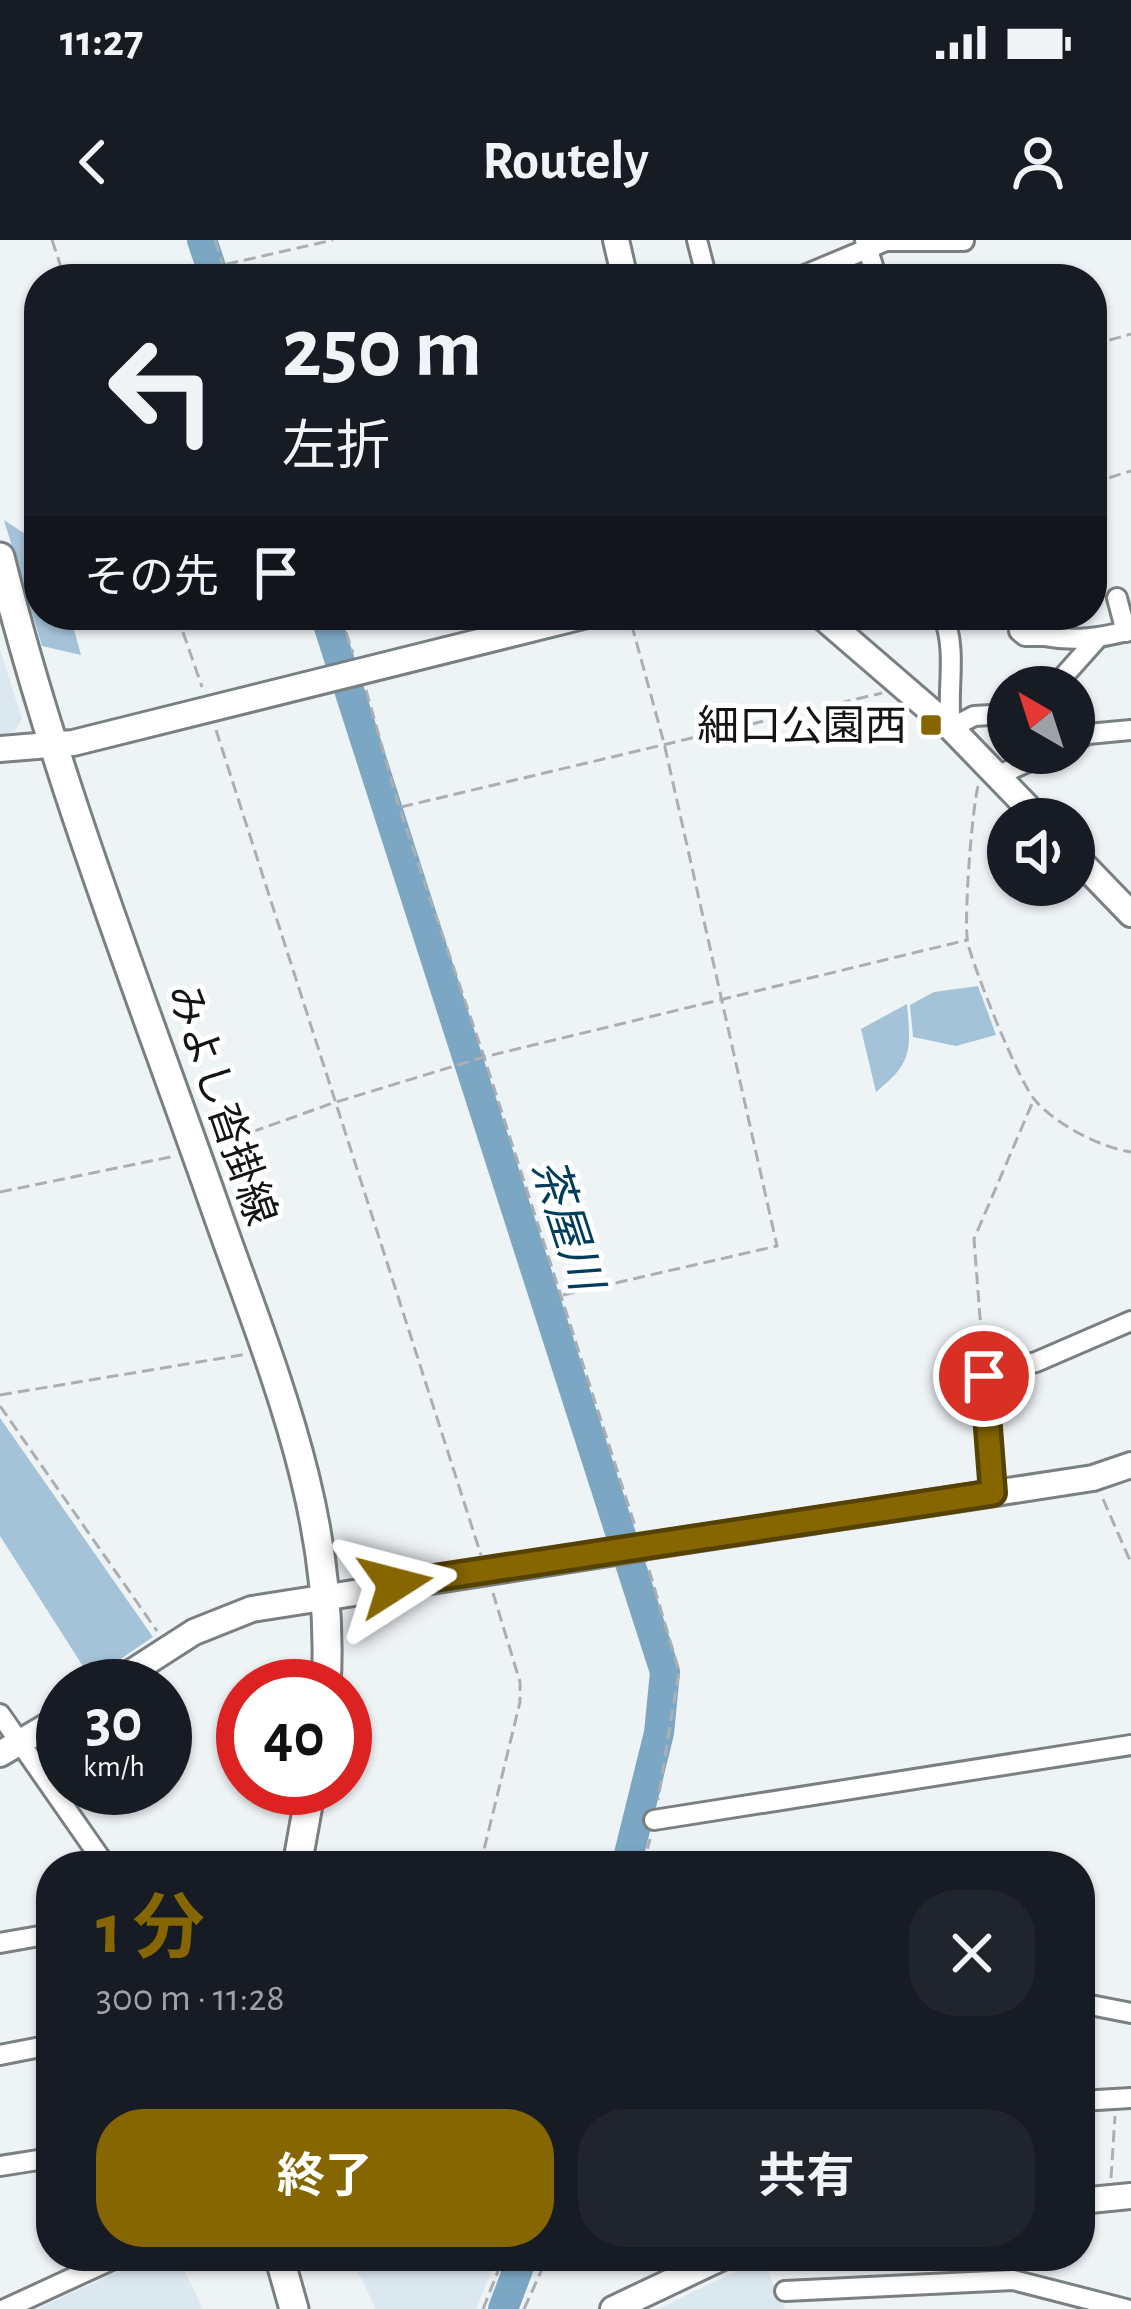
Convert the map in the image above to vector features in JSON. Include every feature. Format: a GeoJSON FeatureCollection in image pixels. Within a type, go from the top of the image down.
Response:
{"type":"FeatureCollection","features":[{"type":"Feature","properties":{"kind":"main road","name":"みよし沓掛線"},"geometry":{"type":"LineString","coordinates":[[0,557],[52,744],[296,1432],[325,1596],[326,1659]]}},
{"type":"Feature","properties":{"kind":"main road"},"geometry":{"type":"LineString","coordinates":[[300,1851],[306,1815]]}},
{"type":"Feature","properties":{"kind":"main road"},"geometry":{"type":"LineString","coordinates":[[283,2271],[294,2309]]}},
{"type":"Feature","properties":{"kind":"street"},"geometry":{"type":"LineString","coordinates":[[825,264],[866,244],[964,241]]}},
{"type":"Feature","properties":{"kind":"street"},"geometry":{"type":"LineString","coordinates":[[1019,632],[1096,640],[1128,631],[1117,598]]}},
{"type":"Feature","properties":{"kind":"street"},"geometry":{"type":"LineString","coordinates":[[0,749],[52,744],[210,711],[528,630]]}},
{"type":"Feature","properties":{"kind":"street"},"geometry":{"type":"LineString","coordinates":[[837,630],[987,764]]}},
{"type":"Feature","properties":{"kind":"street"},"geometry":{"type":"LineString","coordinates":[[949,630],[951,728]]}},
{"type":"Feature","properties":{"kind":"street"},"geometry":{"type":"LineString","coordinates":[[1043,630],[1044,636]]}},
{"type":"Feature","properties":{"kind":"street"},"geometry":{"type":"LineString","coordinates":[[1073,666],[1096,640]]}},
{"type":"Feature","properties":{"kind":"street"},"geometry":{"type":"LineString","coordinates":[[951,728],[974,716],[987,715]]}},
{"type":"Feature","properties":{"kind":"street"},"geometry":{"type":"LineString","coordinates":[[1095,733],[1131,730]]}},
{"type":"Feature","properties":{"kind":"street"},"geometry":{"type":"LineString","coordinates":[[997,774],[1019,798]]}},
{"type":"Feature","properties":{"kind":"street"},"geometry":{"type":"LineString","coordinates":[[1095,877],[1131,914]]}},
{"type":"Feature","properties":{"kind":"street"},"geometry":{"type":"LineString","coordinates":[[993,1493],[984,1376],[1036,1362],[1131,1322]]}},
{"type":"Feature","properties":{"kind":"street"},"geometry":{"type":"LineString","coordinates":[[150,1659],[252,1609],[1094,1478],[1131,1465]]}},
{"type":"Feature","properties":{"kind":"street"},"geometry":{"type":"LineString","coordinates":[[0,1714],[9,1749],[94,1851]]}},
{"type":"Feature","properties":{"kind":"street"},"geometry":{"type":"LineString","coordinates":[[9,1749],[36,1733]]}},
{"type":"Feature","properties":{"kind":"street"},"geometry":{"type":"LineString","coordinates":[[654,1820],[1131,1745]]}},
{"type":"Feature","properties":{"kind":"street"},"geometry":{"type":"LineString","coordinates":[[0,1943],[36,1937]]}},
{"type":"Feature","properties":{"kind":"street"},"geometry":{"type":"LineString","coordinates":[[1095,2005],[1131,2013]]}},
{"type":"Feature","properties":{"kind":"street"},"geometry":{"type":"LineString","coordinates":[[0,2055],[36,2048]]}},
{"type":"Feature","properties":{"kind":"street"},"geometry":{"type":"LineString","coordinates":[[0,2166],[36,2160]]}},
{"type":"Feature","properties":{"kind":"street"},"geometry":{"type":"LineString","coordinates":[[4,2309],[87,2271]]}},
{"type":"Feature","properties":{"kind":"street"},"geometry":{"type":"LineString","coordinates":[[614,2309],[694,2271]]}},
{"type":"Feature","properties":{"kind":"street"},"geometry":{"type":"LineString","coordinates":[[785,2291],[1013,2281],[1126,2309]]}},
{"type":"Feature","properties":{"kind":"path"},"geometry":{"type":"LineString","coordinates":[[227,264],[333,240]]}},
{"type":"Feature","properties":{"kind":"path"},"geometry":{"type":"LineString","coordinates":[[182,630],[520,1682],[520,1702],[484,1851]]}},
{"type":"Feature","properties":{"kind":"path"},"geometry":{"type":"LineString","coordinates":[[343,630],[352,675],[484,1057],[679,1671],[673,1728],[647,1851]]}},
{"type":"Feature","properties":{"kind":"path"},"geometry":{"type":"LineString","coordinates":[[560,1295],[777,1246],[664,743],[633,630]]}},
{"type":"Feature","properties":{"kind":"path"},"geometry":{"type":"LineString","coordinates":[[399,807],[904,688]]}},
{"type":"Feature","properties":{"kind":"path"},"geometry":{"type":"LineString","coordinates":[[988,774],[974,803],[967,940],[996,1019],[1034,1099],[1070,1127],[1116,1150],[1131,1152]]}},
{"type":"Feature","properties":{"kind":"path"},"geometry":{"type":"LineString","coordinates":[[0,1192],[196,1152],[333,1103],[484,1057],[967,940]]}},
{"type":"Feature","properties":{"kind":"path"},"geometry":{"type":"LineString","coordinates":[[984,1376],[974,1240],[1034,1099]]}},
{"type":"Feature","properties":{"kind":"path"},"geometry":{"type":"LineString","coordinates":[[0,1395],[266,1352]]}},
{"type":"Feature","properties":{"kind":"path"},"geometry":{"type":"LineString","coordinates":[[0,1406],[168,1647]]}},
{"type":"Feature","properties":{"kind":"path"},"geometry":{"type":"LineString","coordinates":[[1094,1478],[1131,1563]]}},
{"type":"Feature","properties":{"kind":"path"},"geometry":{"type":"LineString","coordinates":[[1120,2197],[1114,2155],[1122,2098]]}},
{"type":"Feature","properties":{"kind":"path"},"geometry":{"type":"LineString","coordinates":[[483,2309],[498,2271]]}},
{"type":"Feature","properties":{"kind":"path"},"geometry":{"type":"LineString","coordinates":[[524,2309],[541,2271]]}},
{"type":"Feature","properties":{"kind":"shaded area"},"geometry":{"type":"Polygon","coordinates":[[[4,520],[24,533],[24,586],[4,520]]]}},
{"type":"Feature","properties":{"kind":"shaded area"},"geometry":{"type":"Polygon","coordinates":[[[37,630],[74,630],[81,655],[42,646],[37,630]]]}},
{"type":"Feature","properties":{"kind":"shaded area"},"geometry":{"type":"Polygon","coordinates":[[[0,649],[22,719],[14,732],[0,734],[0,649]]]}},
{"type":"Feature","properties":{"kind":"shaded area"},"geometry":{"type":"Polygon","coordinates":[[[978,986],[996,1035],[956,1046],[913,1037],[910,1005],[934,992],[978,986]]]}},
{"type":"Feature","properties":{"kind":"shaded area"},"geometry":{"type":"Polygon","coordinates":[[[907,1004],[907,1054],[897,1072],[876,1092],[861,1029],[907,1004]]]}},
{"type":"Feature","properties":{"kind":"shaded area"},"geometry":{"type":"Polygon","coordinates":[[[0,1418],[153,1637],[121,1659],[78,1659],[0,1536],[0,1418]]]}},
{"type":"Feature","properties":{"kind":"shaded area"},"geometry":{"type":"Polygon","coordinates":[[[119,2271],[184,2271],[203,2309],[37,2309],[119,2271]]]}},
{"type":"Feature","properties":{"kind":"shaded area"},"geometry":{"type":"Polygon","coordinates":[[[357,2271],[492,2271],[476,2309],[376,2309],[357,2271]]]}},
{"type":"Feature","properties":{"kind":"shaded area"},"geometry":{"type":"Polygon","coordinates":[[[737,2271],[768,2271],[785,2309],[658,2309],[737,2271]]]}},
{"type":"Feature","properties":{"kind":"waterway","name":"茶屋川"},"geometry":{"type":"LineString","coordinates":[[202,240],[210,264]]}},
{"type":"Feature","properties":{"kind":"waterway","name":"茶屋川"},"geometry":{"type":"LineString","coordinates":[[330,630],[665,1672],[659,1733],[630,1851]]}},
{"type":"Feature","properties":{"kind":"waterway","name":"茶屋川"},"geometry":{"type":"LineString","coordinates":[[503,2309],[517,2271]]}},
{"type":"Feature","properties":{"kind":"place","name":"細口公園西"},"geometry":{"type":"Point","coordinates":[931,725]}},
{"type":"Feature","properties":{"kind":"route"},"geometry":{"type":"LineString","coordinates":[[395,1584],[993,1493],[984,1376]]}}]}
